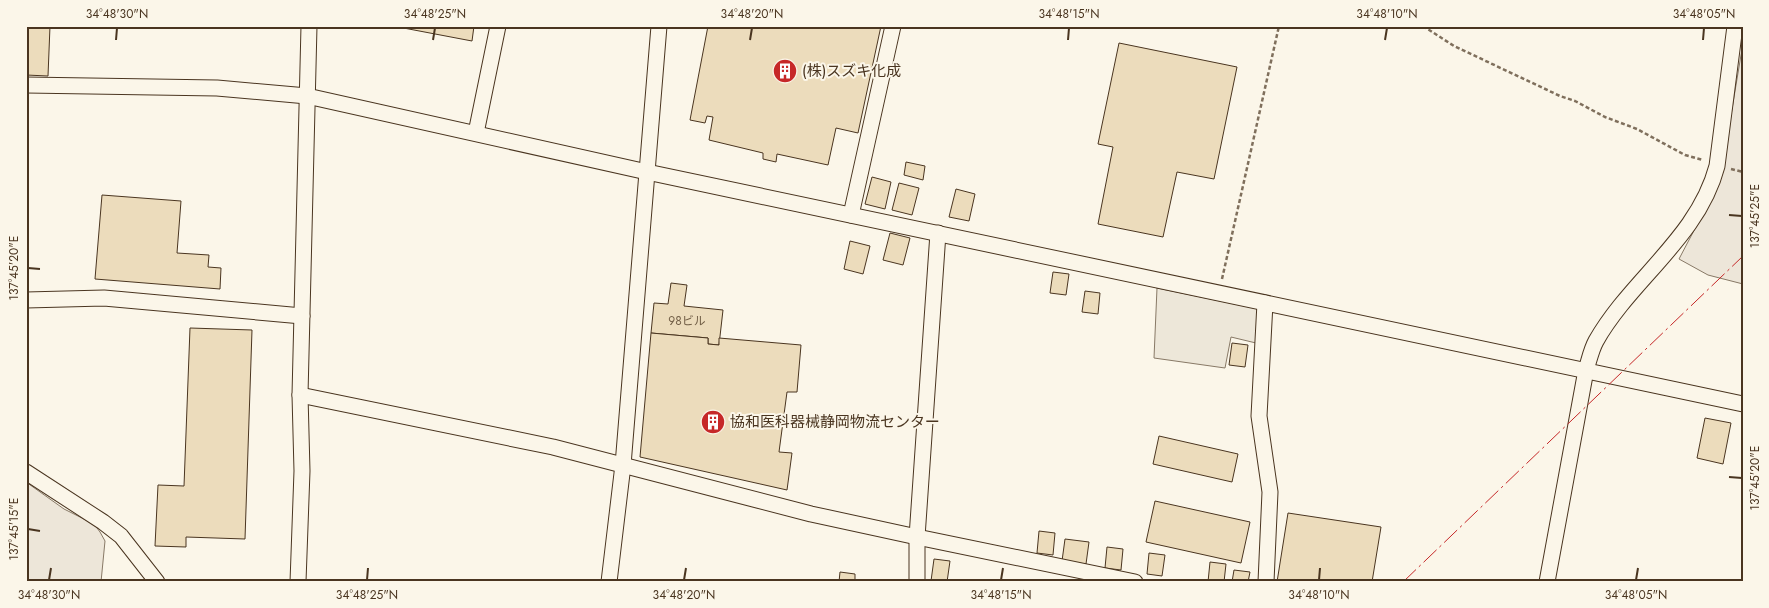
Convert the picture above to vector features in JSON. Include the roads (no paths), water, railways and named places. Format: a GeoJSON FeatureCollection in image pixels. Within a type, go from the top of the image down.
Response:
{"type":"FeatureCollection","features":[{"type":"Feature","properties":{"kind":"street"},"geometry":{"type":"LineString","coordinates":[[298,582],[302,471],[300,396],[309,26]]}},
{"type":"Feature","properties":{"kind":"street"},"geometry":{"type":"LineString","coordinates":[[476,133],[498,26]]}},
{"type":"Feature","properties":{"kind":"street"},"geometry":{"type":"LineString","coordinates":[[609,582],[623,465],[659,26]]}},
{"type":"Feature","properties":{"kind":"street"},"geometry":{"type":"LineString","coordinates":[[851,215],[893,26]]}},
{"type":"Feature","properties":{"kind":"street"},"geometry":{"type":"LineString","coordinates":[[1547,582],[1586,370],[1595,343],[1608,322],[1689,226],[1705,200],[1714,180],[1735,26]]}},
{"type":"Feature","properties":{"kind":"street"},"geometry":{"type":"LineString","coordinates":[[26,85],[217,88],[308,96],[647,172],[1743,404]]}},
{"type":"Feature","properties":{"kind":"street"},"geometry":{"type":"LineString","coordinates":[[917,582],[917,537],[938,233]]}},
{"type":"Feature","properties":{"kind":"street"},"geometry":{"type":"LineString","coordinates":[[26,300],[104,298],[302,316]]}},
{"type":"Feature","properties":{"kind":"street"},"geometry":{"type":"LineString","coordinates":[[1265,303],[1259,416],[1270,492],[1266,582]]}},
{"type":"Feature","properties":{"kind":"street"},"geometry":{"type":"LineString","coordinates":[[300,396],[534,443],[811,514],[1135,582]]}},
{"type":"Feature","properties":{"kind":"street"},"geometry":{"type":"LineString","coordinates":[[26,472],[104,522],[121,536],[157,582]]}},
{"type":"Feature","properties":{"kind":"place","name":"(株)スズキ化成"},"geometry":{"type":"Point","coordinates":[785,71]}},
{"type":"Feature","properties":{"kind":"place","name":"協和医科器械静岡物流センター"},"geometry":{"type":"Point","coordinates":[713,422]}}]}
